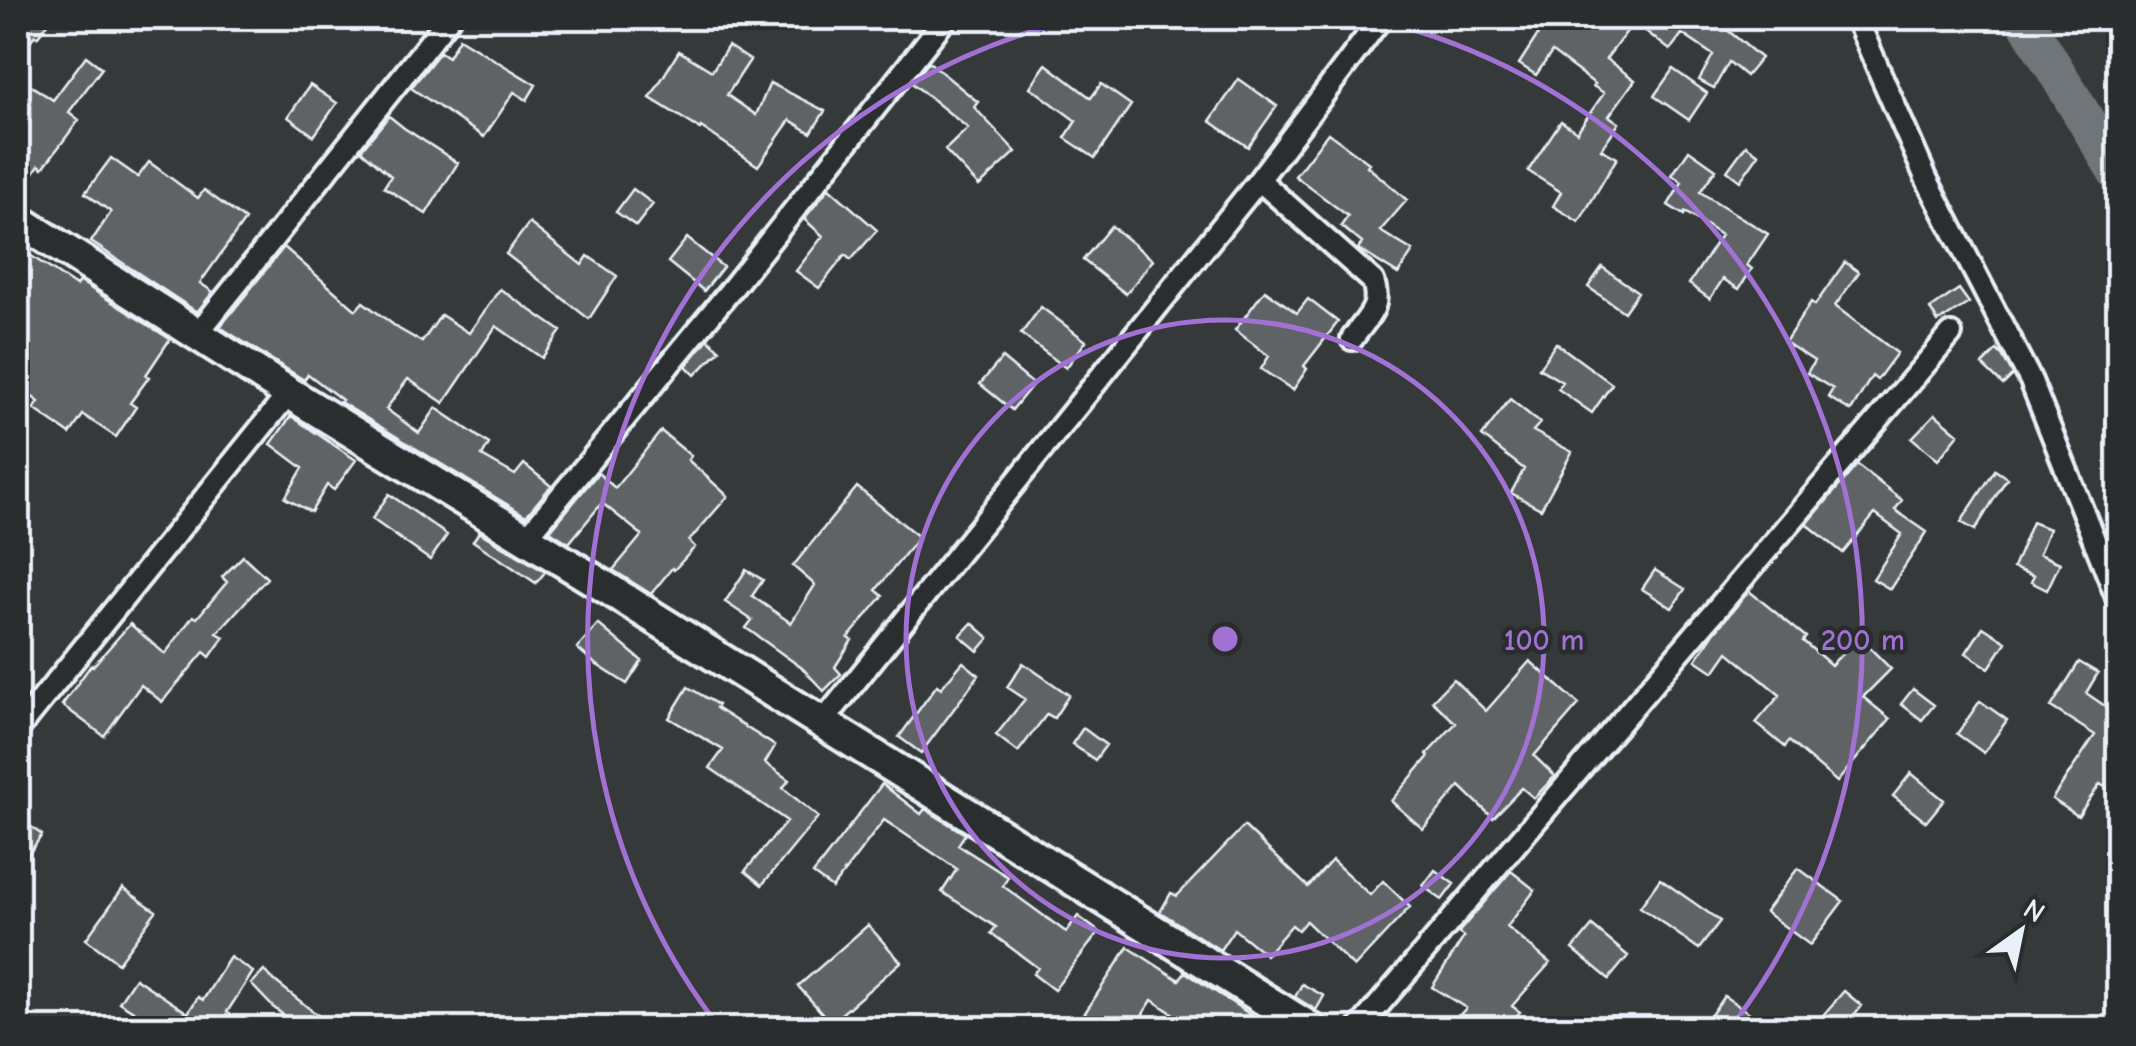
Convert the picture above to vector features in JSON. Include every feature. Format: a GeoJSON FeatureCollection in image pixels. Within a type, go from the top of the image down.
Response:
{"type":"FeatureCollection","features":[{"type":"Feature","properties":{"kind":"main road"},"geometry":{"type":"LineString","coordinates":[[18,220],[1310,1028]]}},
{"type":"Feature","properties":{"kind":"street"},"geometry":{"type":"LineString","coordinates":[[197,334],[449,18]]}},
{"type":"Feature","properties":{"kind":"street"},"geometry":{"type":"LineString","coordinates":[[526,538],[946,18]]}},
{"type":"Feature","properties":{"kind":"street"},"geometry":{"type":"LineString","coordinates":[[822,723],[1258,180],[1381,18]]}},
{"type":"Feature","properties":{"kind":"street"},"geometry":{"type":"LineString","coordinates":[[1856,18],[1927,180],[2031,381],[2118,600]]}},
{"type":"Feature","properties":{"kind":"street"},"geometry":{"type":"LineString","coordinates":[[1258,180],[1372,281],[1378,296],[1352,338]]}},
{"type":"Feature","properties":{"kind":"street"},"geometry":{"type":"LineString","coordinates":[[1358,1028],[1952,334]]}},
{"type":"Feature","properties":{"kind":"street"},"geometry":{"type":"LineString","coordinates":[[18,729],[289,393]]}},
{"type":"Feature","properties":{"kind":"building"},"geometry":{"type":"Polygon","coordinates":[[[18,18],[52,18],[18,57],[18,18]]]}},
{"type":"Feature","properties":{"kind":"building"},"geometry":{"type":"Polygon","coordinates":[[[1543,18],[1713,18],[1761,58],[1746,76],[1729,62],[1714,88],[1699,80],[1713,55],[1682,34],[1670,50],[1634,22],[1606,59],[1635,80],[1609,116],[1619,123],[1601,149],[1617,158],[1579,222],[1553,206],[1561,192],[1528,171],[1561,121],[1577,132],[1604,93],[1552,52],[1536,75],[1519,64],[1539,33],[1534,29],[1543,18]]]}},
{"type":"Feature","properties":{"kind":"building"},"geometry":{"type":"Polygon","coordinates":[[[459,38],[536,85],[527,100],[514,92],[484,137],[411,88],[440,52],[448,57],[459,38]]]}},
{"type":"Feature","properties":{"kind":"building"},"geometry":{"type":"Polygon","coordinates":[[[728,46],[750,60],[727,95],[756,115],[770,83],[825,111],[811,133],[790,120],[758,166],[650,98],[679,51],[712,71],[728,46]]]}},
{"type":"Feature","properties":{"kind":"building"},"geometry":{"type":"Polygon","coordinates":[[[86,56],[102,68],[69,112],[79,120],[43,168],[39,165],[18,196],[18,77],[53,100],[86,56]]]}},
{"type":"Feature","properties":{"kind":"building"},"geometry":{"type":"Polygon","coordinates":[[[929,62],[978,102],[974,107],[1016,152],[979,186],[945,150],[968,128],[912,83],[929,62]]]}},
{"type":"Feature","properties":{"kind":"building"},"geometry":{"type":"Polygon","coordinates":[[[1046,64],[1091,98],[1101,84],[1131,105],[1095,158],[1065,138],[1076,121],[1030,87],[1046,64]]]}},
{"type":"Feature","properties":{"kind":"building"},"geometry":{"type":"Polygon","coordinates":[[[1673,69],[1707,93],[1689,120],[1654,96],[1673,69]]]}},
{"type":"Feature","properties":{"kind":"building"},"geometry":{"type":"Polygon","coordinates":[[[1239,79],[1277,106],[1248,147],[1210,121],[1239,79]]]}},
{"type":"Feature","properties":{"kind":"building"},"geometry":{"type":"Polygon","coordinates":[[[310,85],[337,103],[314,136],[288,117],[310,85]]]}},
{"type":"Feature","properties":{"kind":"building"},"geometry":{"type":"Polygon","coordinates":[[[389,116],[458,163],[426,214],[384,187],[391,176],[361,150],[389,116]]]}},
{"type":"Feature","properties":{"kind":"building"},"geometry":{"type":"Polygon","coordinates":[[[1328,133],[1369,163],[1367,166],[1407,200],[1380,231],[1413,251],[1398,274],[1358,249],[1362,243],[1341,226],[1348,216],[1295,176],[1328,133]]]}},
{"type":"Feature","properties":{"kind":"building"},"geometry":{"type":"Polygon","coordinates":[[[1746,145],[1759,154],[1740,181],[1727,171],[1746,145]]]}},
{"type":"Feature","properties":{"kind":"building"},"geometry":{"type":"Polygon","coordinates":[[[1689,150],[1716,169],[1700,192],[1768,234],[1747,265],[1752,269],[1739,289],[1723,279],[1710,299],[1689,284],[1721,235],[1668,205],[1682,182],[1672,175],[1689,150]]]}},
{"type":"Feature","properties":{"kind":"building"},"geometry":{"type":"Polygon","coordinates":[[[111,158],[138,177],[149,162],[198,198],[204,190],[245,220],[200,283],[213,292],[197,312],[91,242],[111,212],[85,193],[111,158]]]}},
{"type":"Feature","properties":{"kind":"building"},"geometry":{"type":"Polygon","coordinates":[[[829,188],[877,230],[851,260],[845,255],[819,288],[796,271],[823,236],[804,219],[829,188]]]}},
{"type":"Feature","properties":{"kind":"building"},"geometry":{"type":"Polygon","coordinates":[[[633,189],[653,204],[636,226],[616,212],[633,189]]]}},
{"type":"Feature","properties":{"kind":"building"},"geometry":{"type":"Polygon","coordinates":[[[529,223],[582,265],[588,256],[617,276],[589,319],[506,254],[529,223]]]}},
{"type":"Feature","properties":{"kind":"building"},"geometry":{"type":"Polygon","coordinates":[[[1111,226],[1153,260],[1126,294],[1083,260],[1111,226]]]}},
{"type":"Feature","properties":{"kind":"building"},"geometry":{"type":"Polygon","coordinates":[[[687,238],[723,267],[704,291],[668,262],[687,238]]]}},
{"type":"Feature","properties":{"kind":"building"},"geometry":{"type":"Polygon","coordinates":[[[18,247],[76,286],[79,281],[170,339],[130,403],[136,407],[116,437],[83,415],[70,434],[34,409],[39,402],[18,386],[18,247]]]}},
{"type":"Feature","properties":{"kind":"building"},"geometry":{"type":"Polygon","coordinates":[[[284,247],[356,310],[363,302],[422,342],[441,315],[469,333],[500,289],[561,331],[542,358],[496,326],[444,403],[408,379],[386,409],[419,433],[436,408],[489,444],[482,456],[515,475],[524,464],[551,486],[526,516],[340,402],[308,374],[304,380],[220,327],[284,247]]]}},
{"type":"Feature","properties":{"kind":"building"},"geometry":{"type":"Polygon","coordinates":[[[1845,262],[1859,272],[1835,306],[1897,353],[1877,380],[1872,376],[1851,411],[1828,397],[1833,389],[1807,373],[1814,361],[1785,342],[1811,302],[1815,305],[1845,262]]]}},
{"type":"Feature","properties":{"kind":"building"},"geometry":{"type":"Polygon","coordinates":[[[1602,267],[1638,292],[1624,312],[1588,287],[1602,267]]]}},
{"type":"Feature","properties":{"kind":"building"},"geometry":{"type":"Polygon","coordinates":[[[1959,289],[1969,303],[1938,322],[1930,309],[1959,289]]]}},
{"type":"Feature","properties":{"kind":"building"},"geometry":{"type":"Polygon","coordinates":[[[1265,290],[1297,313],[1308,299],[1338,322],[1304,366],[1307,369],[1293,390],[1261,369],[1269,356],[1235,330],[1265,290]]]}},
{"type":"Feature","properties":{"kind":"building"},"geometry":{"type":"Polygon","coordinates":[[[1041,307],[1086,341],[1066,368],[1021,334],[1041,307]]]}},
{"type":"Feature","properties":{"kind":"building"},"geometry":{"type":"Polygon","coordinates":[[[708,339],[720,350],[695,375],[686,366],[708,339]]]}},
{"type":"Feature","properties":{"kind":"building"},"geometry":{"type":"Polygon","coordinates":[[[1556,343],[1612,384],[1592,413],[1558,389],[1562,382],[1539,368],[1556,343]]]}},
{"type":"Feature","properties":{"kind":"building"},"geometry":{"type":"Polygon","coordinates":[[[1997,350],[2013,375],[2003,385],[1982,365],[1997,350]]]}},
{"type":"Feature","properties":{"kind":"building"},"geometry":{"type":"Polygon","coordinates":[[[1002,358],[1033,384],[1012,410],[980,384],[1002,358]]]}},
{"type":"Feature","properties":{"kind":"building"},"geometry":{"type":"Polygon","coordinates":[[[1510,399],[1540,423],[1533,431],[1572,452],[1541,509],[1511,493],[1524,469],[1482,436],[1510,399]]]}},
{"type":"Feature","properties":{"kind":"building"},"geometry":{"type":"Polygon","coordinates":[[[1935,414],[1959,434],[1938,460],[1912,438],[1935,414]]]}},
{"type":"Feature","properties":{"kind":"building"},"geometry":{"type":"Polygon","coordinates":[[[291,416],[356,460],[334,490],[327,485],[311,512],[285,498],[303,468],[271,444],[291,416]]]}},
{"type":"Feature","properties":{"kind":"building"},"geometry":{"type":"Polygon","coordinates":[[[661,431],[728,496],[689,541],[695,547],[651,594],[613,570],[642,535],[602,503],[569,543],[550,531],[598,473],[615,488],[661,431]]]}},
{"type":"Feature","properties":{"kind":"building"},"geometry":{"type":"Polygon","coordinates":[[[1857,465],[1902,500],[1895,510],[1927,532],[1890,589],[1873,579],[1902,534],[1875,514],[1843,553],[1807,524],[1857,465]]]}},
{"type":"Feature","properties":{"kind":"building"},"geometry":{"type":"Polygon","coordinates":[[[1995,470],[2007,478],[1975,530],[1961,522],[1995,470]]]}},
{"type":"Feature","properties":{"kind":"building"},"geometry":{"type":"Polygon","coordinates":[[[857,487],[919,537],[876,590],[883,596],[848,638],[852,640],[835,667],[841,674],[824,691],[802,668],[746,628],[752,620],[725,602],[746,570],[763,580],[752,596],[791,623],[815,585],[793,566],[857,487]]]}},
{"type":"Feature","properties":{"kind":"building"},"geometry":{"type":"Polygon","coordinates":[[[389,494],[447,535],[430,560],[372,519],[389,494]]]}},
{"type":"Feature","properties":{"kind":"building"},"geometry":{"type":"Polygon","coordinates":[[[2032,522],[2049,529],[2039,554],[2060,563],[2047,590],[2031,582],[2034,576],[2013,568],[2032,522]]]}},
{"type":"Feature","properties":{"kind":"building"},"geometry":{"type":"Polygon","coordinates":[[[479,532],[545,572],[536,583],[473,541],[479,532]]]}},
{"type":"Feature","properties":{"kind":"building"},"geometry":{"type":"Polygon","coordinates":[[[243,556],[267,578],[217,633],[224,637],[210,657],[204,652],[162,702],[141,685],[104,736],[62,705],[91,665],[130,624],[165,654],[193,616],[197,618],[227,582],[222,577],[243,556]]]}},
{"type":"Feature","properties":{"kind":"building"},"geometry":{"type":"Polygon","coordinates":[[[1655,570],[1685,589],[1672,608],[1642,589],[1655,570]]]}},
{"type":"Feature","properties":{"kind":"building"},"geometry":{"type":"Polygon","coordinates":[[[1749,591],[1806,637],[1803,641],[1831,665],[1859,637],[1891,669],[1863,697],[1890,719],[1837,782],[1789,741],[1785,747],[1756,723],[1780,695],[1728,652],[1714,672],[1696,660],[1749,591]]]}},
{"type":"Feature","properties":{"kind":"building"},"geometry":{"type":"Polygon","coordinates":[[[972,623],[989,638],[978,651],[960,636],[972,623]]]}},
{"type":"Feature","properties":{"kind":"building"},"geometry":{"type":"Polygon","coordinates":[[[598,624],[642,661],[627,684],[577,648],[598,624]]]}},
{"type":"Feature","properties":{"kind":"building"},"geometry":{"type":"Polygon","coordinates":[[[1983,627],[2006,642],[1989,668],[1966,653],[1983,627]]]}},
{"type":"Feature","properties":{"kind":"building"},"geometry":{"type":"Polygon","coordinates":[[[1530,661],[1579,704],[1534,756],[1555,776],[1534,798],[1522,788],[1493,818],[1460,786],[1423,829],[1391,801],[1456,723],[1432,701],[1453,679],[1486,711],[1530,661]]]}},
{"type":"Feature","properties":{"kind":"building"},"geometry":{"type":"Polygon","coordinates":[[[963,662],[979,675],[921,753],[899,737],[937,685],[941,688],[963,662]]]}},
{"type":"Feature","properties":{"kind":"building"},"geometry":{"type":"Polygon","coordinates":[[[2079,662],[2098,673],[2086,693],[2118,715],[2118,795],[2100,784],[2078,816],[2052,799],[2095,735],[2051,707],[2079,662]]]}},
{"type":"Feature","properties":{"kind":"building"},"geometry":{"type":"Polygon","coordinates":[[[1023,663],[1069,695],[1054,718],[1047,714],[1018,752],[996,735],[1025,699],[1007,687],[1023,663]]]}},
{"type":"Feature","properties":{"kind":"building"},"geometry":{"type":"Polygon","coordinates":[[[688,687],[775,746],[765,763],[789,780],[783,788],[818,817],[762,885],[745,871],[787,821],[710,768],[723,750],[669,718],[688,687]]]}},
{"type":"Feature","properties":{"kind":"building"},"geometry":{"type":"Polygon","coordinates":[[[1913,689],[1934,705],[1922,720],[1901,704],[1913,689]]]}},
{"type":"Feature","properties":{"kind":"building"},"geometry":{"type":"Polygon","coordinates":[[[1980,701],[2007,720],[1984,753],[1957,734],[1980,701]]]}},
{"type":"Feature","properties":{"kind":"building"},"geometry":{"type":"Polygon","coordinates":[[[1083,728],[1106,745],[1095,760],[1072,744],[1083,728]]]}},
{"type":"Feature","properties":{"kind":"building"},"geometry":{"type":"Polygon","coordinates":[[[1911,773],[1944,800],[1926,822],[1893,796],[1911,773]]]}},
{"type":"Feature","properties":{"kind":"building"},"geometry":{"type":"Polygon","coordinates":[[[882,784],[921,814],[925,809],[965,834],[958,845],[1008,877],[1003,886],[1066,932],[1078,916],[1099,932],[1054,990],[1033,974],[1038,968],[991,933],[996,927],[942,892],[957,869],[884,820],[832,888],[813,874],[882,784]]]}},
{"type":"Feature","properties":{"kind":"building"},"geometry":{"type":"Polygon","coordinates":[[[18,817],[42,835],[18,869],[18,817]]]}},
{"type":"Feature","properties":{"kind":"building"},"geometry":{"type":"Polygon","coordinates":[[[1244,826],[1308,887],[1332,860],[1370,895],[1383,881],[1410,907],[1354,967],[1306,921],[1298,930],[1292,925],[1266,955],[1234,929],[1220,950],[1160,912],[1171,893],[1177,896],[1244,826]]]}},
{"type":"Feature","properties":{"kind":"building"},"geometry":{"type":"Polygon","coordinates":[[[1798,868],[1843,901],[1810,945],[1765,912],[1798,868]]]}},
{"type":"Feature","properties":{"kind":"building"},"geometry":{"type":"Polygon","coordinates":[[[1435,870],[1454,884],[1442,900],[1423,886],[1435,870]]]}},
{"type":"Feature","properties":{"kind":"building"},"geometry":{"type":"Polygon","coordinates":[[[1511,871],[1535,890],[1507,927],[1550,963],[1512,1006],[1520,1012],[1505,1028],[1448,1028],[1466,1008],[1432,987],[1464,937],[1458,933],[1511,871]]]}},
{"type":"Feature","properties":{"kind":"building"},"geometry":{"type":"Polygon","coordinates":[[[1660,879],[1720,921],[1699,949],[1640,907],[1660,879]]]}},
{"type":"Feature","properties":{"kind":"building"},"geometry":{"type":"Polygon","coordinates":[[[123,888],[156,911],[118,963],[86,939],[123,888]]]}},
{"type":"Feature","properties":{"kind":"building"},"geometry":{"type":"Polygon","coordinates":[[[868,925],[901,962],[831,1023],[798,986],[868,925]]]}},
{"type":"Feature","properties":{"kind":"building"},"geometry":{"type":"Polygon","coordinates":[[[1592,926],[1628,956],[1609,979],[1573,949],[1592,926]]]}},
{"type":"Feature","properties":{"kind":"building"},"geometry":{"type":"Polygon","coordinates":[[[1128,947],[1179,980],[1185,972],[1271,1028],[1195,1028],[1152,1000],[1134,1028],[1075,1028],[1128,947]]]}},
{"type":"Feature","properties":{"kind":"building"},"geometry":{"type":"Polygon","coordinates":[[[230,957],[253,972],[227,1012],[247,1028],[161,1028],[119,1002],[135,978],[188,1013],[198,997],[203,1000],[230,957]]]}},
{"type":"Feature","properties":{"kind":"building"},"geometry":{"type":"Polygon","coordinates":[[[264,971],[334,1028],[300,1028],[273,1007],[251,984],[264,971]]]}},
{"type":"Feature","properties":{"kind":"building"},"geometry":{"type":"Polygon","coordinates":[[[1302,984],[1324,996],[1316,1010],[1295,997],[1302,984]]]}},
{"type":"Feature","properties":{"kind":"building"},"geometry":{"type":"Polygon","coordinates":[[[1844,991],[1862,1006],[1844,1028],[1812,1028],[1844,991]]]}},
{"type":"Feature","properties":{"kind":"building"},"geometry":{"type":"Polygon","coordinates":[[[1724,996],[1772,1028],[1702,1028],[1724,996]]]}},
{"type":"Feature","properties":{"kind":"waterway"},"geometry":{"type":"LineString","coordinates":[[2024,18],[2118,174]]}}]}
